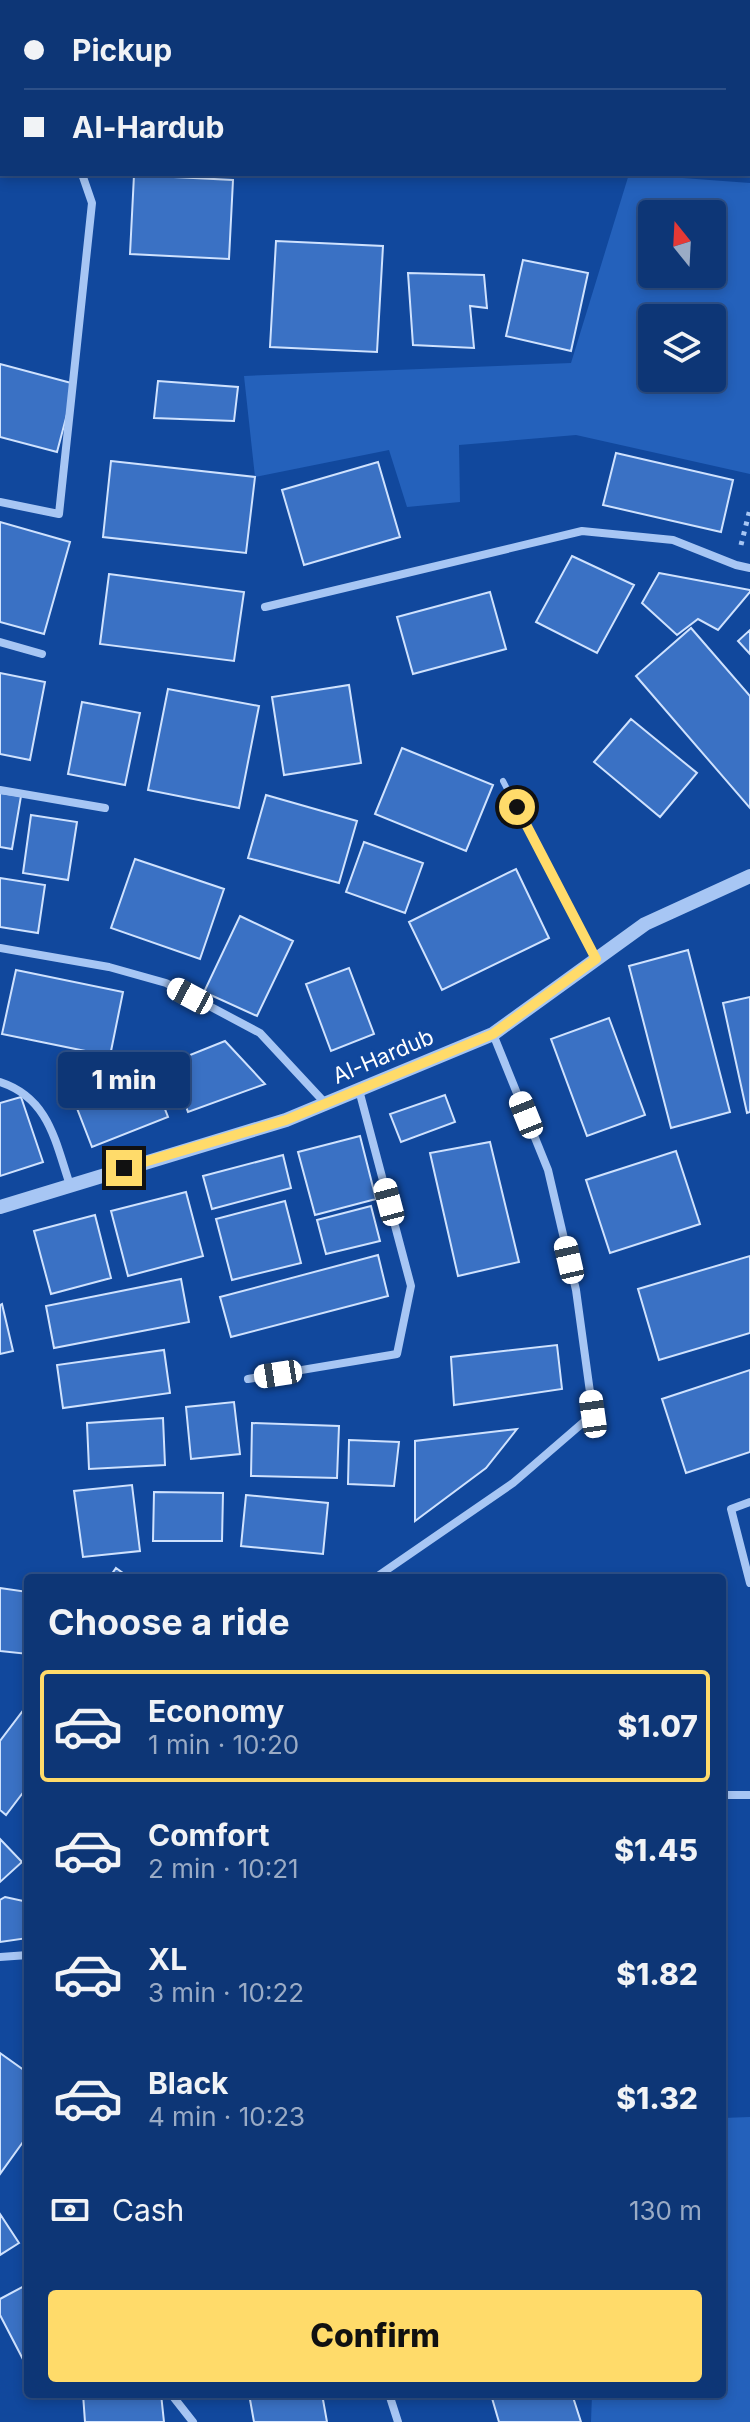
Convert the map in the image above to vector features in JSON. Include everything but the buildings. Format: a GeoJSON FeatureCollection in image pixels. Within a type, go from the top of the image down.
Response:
{"type":"FeatureCollection","features":[{"type":"Feature","properties":{"kind":"street"},"geometry":{"type":"LineString","coordinates":[[0,502],[59,514],[92,203],[83,176]]}},
{"type":"Feature","properties":{"kind":"street"},"geometry":{"type":"LineString","coordinates":[[265,607],[582,531],[673,540],[750,568]]}},
{"type":"Feature","properties":{"kind":"street"},"geometry":{"type":"LineString","coordinates":[[0,642],[42,654]]}},
{"type":"Feature","properties":{"kind":"street"},"geometry":{"type":"LineString","coordinates":[[0,790],[105,808]]}},
{"type":"Feature","properties":{"kind":"street","name":"Al-Hardub"},"geometry":{"type":"LineString","coordinates":[[0,1207],[286,1120],[493,1034],[645,924],[750,876]]}},
{"type":"Feature","properties":{"kind":"street"},"geometry":{"type":"LineString","coordinates":[[0,948],[109,967],[166,983],[260,1033],[326,1104]]}},
{"type":"Feature","properties":{"kind":"street"},"geometry":{"type":"LineString","coordinates":[[381,1574],[513,1483],[593,1414],[576,1290],[548,1170],[493,1034]]}},
{"type":"Feature","properties":{"kind":"street"},"geometry":{"type":"LineString","coordinates":[[0,1082],[17,1087],[47,1117],[70,1185]]}},
{"type":"Feature","properties":{"kind":"street"},"geometry":{"type":"LineString","coordinates":[[248,1379],[397,1354],[411,1286],[359,1090]]}},
{"type":"Feature","properties":{"kind":"street"},"geometry":{"type":"LineString","coordinates":[[750,1502],[731,1509],[750,1583]]}},
{"type":"Feature","properties":{"kind":"street"},"geometry":{"type":"LineString","coordinates":[[726,1795],[750,1795]]}},
{"type":"Feature","properties":{"kind":"street"},"geometry":{"type":"LineString","coordinates":[[0,1957],[24,1955]]}},
{"type":"Feature","properties":{"kind":"street"},"geometry":{"type":"LineString","coordinates":[[174,2398],[193,2422]]}},
{"type":"Feature","properties":{"kind":"street"},"geometry":{"type":"LineString","coordinates":[[390,2398],[398,2422]]}},
{"type":"Feature","properties":{"kind":"lane"},"geometry":{"type":"LineString","coordinates":[[503,781],[596,959]]}},
{"type":"Feature","properties":{"kind":"path"},"geometry":{"type":"LineString","coordinates":[[736,565],[750,509]]}},
{"type":"Feature","properties":{"kind":"shaded area"},"geometry":{"type":"Polygon","coordinates":[[[628,176],[750,183],[750,474],[576,435],[459,445],[460,502],[407,507],[389,450],[255,477],[244,376],[571,363],[628,176]]]}},
{"type":"Feature","properties":{"kind":"shaded area"},"geometry":{"type":"Polygon","coordinates":[[[750,2117],[750,2422],[591,2422],[592,2398],[726,2398],[726,2118],[750,2117]]]}},
{"type":"Feature","properties":{"kind":"route"},"geometry":{"type":"LineString","coordinates":[[124,1168],[286,1120],[493,1034],[596,959],[517,807]]}}]}
